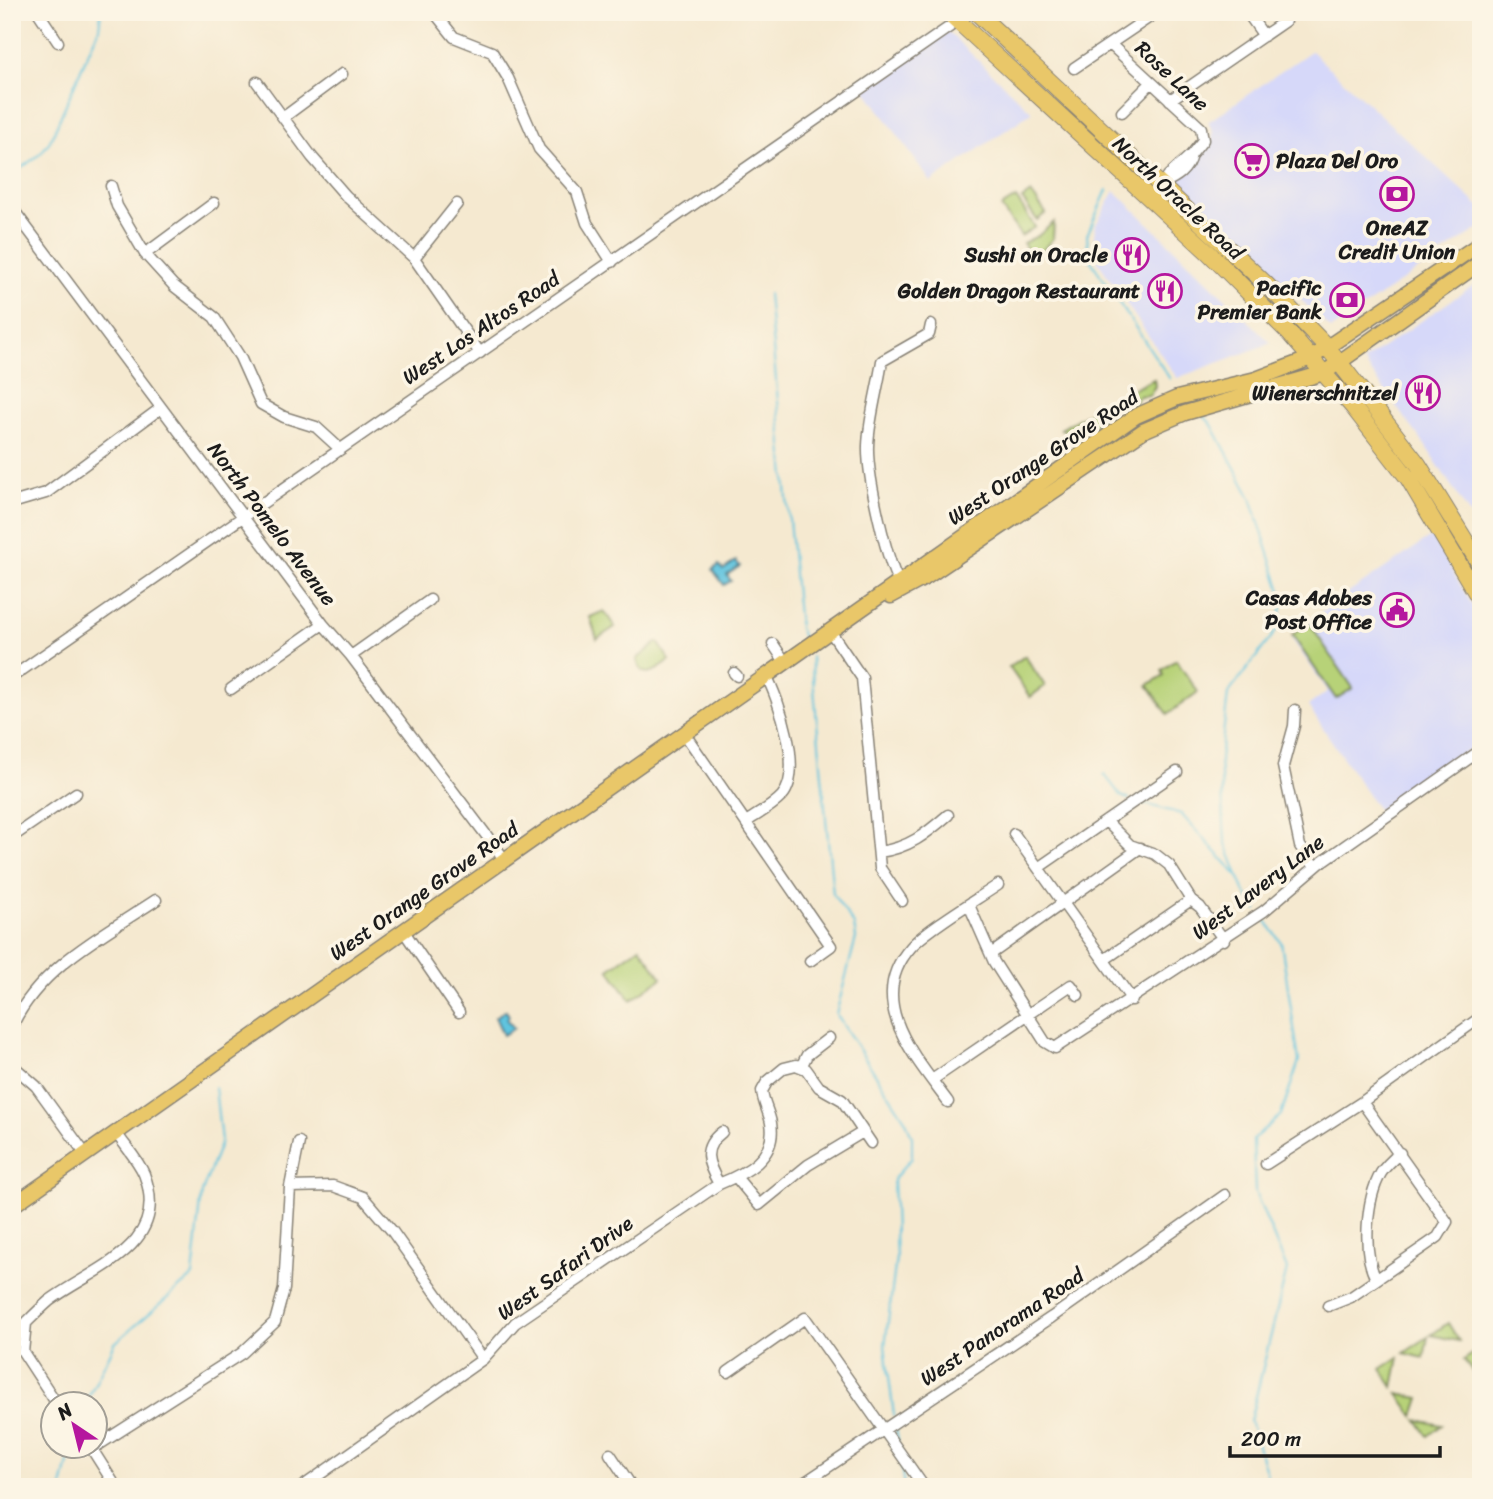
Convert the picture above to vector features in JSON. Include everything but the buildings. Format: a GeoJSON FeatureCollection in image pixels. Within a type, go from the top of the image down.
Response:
{"type":"FeatureCollection","features":[{"type":"Feature","properties":{"kind":"highway","name":"North Oracle Road"},"geometry":{"type":"LineString","coordinates":[[964,15],[1164,182],[1328,348],[1418,464],[1481,566]]}},
{"type":"Feature","properties":{"kind":"highway","name":"North Oracle Road"},"geometry":{"type":"LineString","coordinates":[[964,15],[1208,252],[1311,358],[1408,478],[1481,601]]}},
{"type":"Feature","properties":{"kind":"main road","name":"West Orange Grove Road"},"geometry":{"type":"LineString","coordinates":[[901,587],[1136,416],[1177,398],[1256,379],[1311,358],[1481,243]]}},
{"type":"Feature","properties":{"kind":"main road","name":"West Orange Grove Road"},"geometry":{"type":"LineString","coordinates":[[12,1206],[405,933],[860,611],[1143,430],[1185,413],[1324,373],[1481,262]]}},
{"type":"Feature","properties":{"kind":"street"},"geometry":{"type":"LineString","coordinates":[[38,12],[58,42]]}},
{"type":"Feature","properties":{"kind":"street"},"geometry":{"type":"LineString","coordinates":[[1074,68],[1157,12]]}},
{"type":"Feature","properties":{"kind":"street"},"geometry":{"type":"LineString","coordinates":[[1247,12],[1264,36]]}},
{"type":"Feature","properties":{"kind":"street"},"geometry":{"type":"LineString","coordinates":[[439,15],[454,37],[492,52],[508,78],[539,149],[576,192],[587,223],[612,262]]}},
{"type":"Feature","properties":{"kind":"street","name":"West Los Altos Road"},"geometry":{"type":"LineString","coordinates":[[12,677],[964,15]]}},
{"type":"Feature","properties":{"kind":"street"},"geometry":{"type":"LineString","coordinates":[[1170,100],[1285,21]]}},
{"type":"Feature","properties":{"kind":"street","name":"Rose Lane"},"geometry":{"type":"LineString","coordinates":[[1110,44],[1197,124],[1203,138],[1191,155],[1189,164],[1172,180],[1164,182]]}},
{"type":"Feature","properties":{"kind":"street"},"geometry":{"type":"LineString","coordinates":[[284,117],[342,74]]}},
{"type":"Feature","properties":{"kind":"street"},"geometry":{"type":"LineString","coordinates":[[257,82],[312,157],[346,197],[414,258],[480,352]]}},
{"type":"Feature","properties":{"kind":"street"},"geometry":{"type":"LineString","coordinates":[[1122,112],[1151,83]]}},
{"type":"Feature","properties":{"kind":"street"},"geometry":{"type":"LineString","coordinates":[[1145,193],[1164,182]]}},
{"type":"Feature","properties":{"kind":"street"},"geometry":{"type":"LineString","coordinates":[[111,186],[117,206],[145,254],[174,285],[214,317],[240,357],[261,404],[284,417],[316,427],[339,448]]}},
{"type":"Feature","properties":{"kind":"street"},"geometry":{"type":"LineString","coordinates":[[145,254],[214,202]]}},
{"type":"Feature","properties":{"kind":"street"},"geometry":{"type":"LineString","coordinates":[[414,258],[457,204]]}},
{"type":"Feature","properties":{"kind":"street","name":"North Pomelo Avenue"},"geometry":{"type":"LineString","coordinates":[[12,208],[323,624],[351,656],[505,860]]}},
{"type":"Feature","properties":{"kind":"street"},"geometry":{"type":"LineString","coordinates":[[901,587],[889,556],[868,446],[882,360],[929,334],[930,325]]}},
{"type":"Feature","properties":{"kind":"street"},"geometry":{"type":"LineString","coordinates":[[12,503],[46,493],[161,408]]}},
{"type":"Feature","properties":{"kind":"street"},"geometry":{"type":"LineString","coordinates":[[351,656],[430,600]]}},
{"type":"Feature","properties":{"kind":"street"},"geometry":{"type":"LineString","coordinates":[[231,689],[323,624]]}},
{"type":"Feature","properties":{"kind":"street"},"geometry":{"type":"LineString","coordinates":[[830,631],[862,678],[880,868],[902,901]]}},
{"type":"Feature","properties":{"kind":"street"},"geometry":{"type":"LineString","coordinates":[[773,644],[785,662]]}},
{"type":"Feature","properties":{"kind":"street"},"geometry":{"type":"LineString","coordinates":[[746,821],[783,795],[788,782],[788,733],[780,702],[766,675]]}},
{"type":"Feature","properties":{"kind":"street"},"geometry":{"type":"LineString","coordinates":[[1295,710],[1294,726],[1283,766],[1300,846],[1315,867]]}},
{"type":"Feature","properties":{"kind":"street"},"geometry":{"type":"LineString","coordinates":[[684,733],[831,946],[810,961]]}},
{"type":"Feature","properties":{"kind":"street","name":"West Lavery Lane"},"geometry":{"type":"LineString","coordinates":[[1030,1014],[1045,1042],[1055,1048],[1224,940],[1260,914],[1315,867],[1481,750]]}},
{"type":"Feature","properties":{"kind":"street"},"geometry":{"type":"LineString","coordinates":[[1038,868],[1177,772]]}},
{"type":"Feature","properties":{"kind":"street"},"geometry":{"type":"LineString","coordinates":[[12,837],[76,793]]}},
{"type":"Feature","properties":{"kind":"street"},"geometry":{"type":"LineString","coordinates":[[879,852],[899,849],[918,840],[948,816]]}},
{"type":"Feature","properties":{"kind":"street"},"geometry":{"type":"LineString","coordinates":[[1106,821],[1130,845],[1155,854],[1169,866],[1191,900],[1200,907],[1224,940]]}},
{"type":"Feature","properties":{"kind":"street"},"geometry":{"type":"LineString","coordinates":[[1014,834],[1132,1000]]}},
{"type":"Feature","properties":{"kind":"street"},"geometry":{"type":"LineString","coordinates":[[991,954],[1140,848]]}},
{"type":"Feature","properties":{"kind":"street"},"geometry":{"type":"LineString","coordinates":[[948,1101],[932,1080],[891,1010],[890,987],[896,967],[912,945],[998,885]]}},
{"type":"Feature","properties":{"kind":"street"},"geometry":{"type":"LineString","coordinates":[[12,1026],[36,987],[61,964],[156,900]]}},
{"type":"Feature","properties":{"kind":"street"},"geometry":{"type":"LineString","coordinates":[[1104,960],[1191,900]]}},
{"type":"Feature","properties":{"kind":"street"},"geometry":{"type":"LineString","coordinates":[[969,905],[991,954],[1030,1014]]}},
{"type":"Feature","properties":{"kind":"street"},"geometry":{"type":"LineString","coordinates":[[405,933],[459,1013]]}},
{"type":"Feature","properties":{"kind":"street"},"geometry":{"type":"LineString","coordinates":[[932,1080],[1071,985],[1078,995]]}},
{"type":"Feature","properties":{"kind":"street"},"geometry":{"type":"LineString","coordinates":[[1266,1164],[1363,1102],[1481,1017]]}},
{"type":"Feature","properties":{"kind":"street","name":"West Safari Drive"},"geometry":{"type":"LineString","coordinates":[[302,1487],[483,1359],[515,1323],[719,1184],[736,1177],[763,1159],[770,1143],[771,1123],[762,1091],[767,1082],[784,1068],[801,1067],[807,1055],[829,1038]]}},
{"type":"Feature","properties":{"kind":"street"},"geometry":{"type":"LineString","coordinates":[[12,1065],[36,1086],[86,1155]]}},
{"type":"Feature","properties":{"kind":"street"},"geometry":{"type":"LineString","coordinates":[[801,1067],[819,1087],[842,1100],[871,1143]]}},
{"type":"Feature","properties":{"kind":"street"},"geometry":{"type":"LineString","coordinates":[[1328,1306],[1351,1297],[1449,1227],[1444,1215],[1363,1102]]}},
{"type":"Feature","properties":{"kind":"street"},"geometry":{"type":"LineString","coordinates":[[719,1184],[711,1170],[707,1153],[709,1142],[722,1132]]}},
{"type":"Feature","properties":{"kind":"street"},"geometry":{"type":"LineString","coordinates":[[736,1177],[759,1205],[808,1165],[863,1132]]}},
{"type":"Feature","properties":{"kind":"street"},"geometry":{"type":"LineString","coordinates":[[47,1390],[23,1352],[26,1323],[49,1302],[128,1251],[147,1222],[150,1195],[143,1172],[117,1134]]}},
{"type":"Feature","properties":{"kind":"street"},"geometry":{"type":"LineString","coordinates":[[108,1437],[242,1353],[275,1322],[284,1290],[290,1187],[299,1142]]}},
{"type":"Feature","properties":{"kind":"street"},"geometry":{"type":"LineString","coordinates":[[1376,1279],[1366,1248],[1375,1186],[1382,1170],[1400,1153]]}},
{"type":"Feature","properties":{"kind":"street"},"geometry":{"type":"LineString","coordinates":[[290,1187],[333,1186],[363,1197],[392,1231],[483,1359]]}},
{"type":"Feature","properties":{"kind":"street","name":"West Panorama Road"},"geometry":{"type":"LineString","coordinates":[[797,1487],[1052,1317],[1226,1195]]}},
{"type":"Feature","properties":{"kind":"street"},"geometry":{"type":"LineString","coordinates":[[728,1372],[804,1318],[924,1487]]}},
{"type":"Feature","properties":{"kind":"street"},"geometry":{"type":"LineString","coordinates":[[12,1334],[24,1338]]}},
{"type":"Feature","properties":{"kind":"street"},"geometry":{"type":"LineString","coordinates":[[610,1454],[632,1487]]}},
{"type":"Feature","properties":{"kind":"street"},"geometry":{"type":"LineString","coordinates":[[99,1460],[116,1487]]}},
{"type":"Feature","properties":{"kind":"shaded area"},"geometry":{"type":"Polygon","coordinates":[[[943,27],[1032,112],[931,182],[862,85],[943,27]]]}},
{"type":"Feature","properties":{"kind":"shaded area"},"geometry":{"type":"Polygon","coordinates":[[[1311,51],[1481,208],[1481,227],[1331,329],[1177,180],[1212,143],[1213,132],[1208,122],[1311,51]]]}},
{"type":"Feature","properties":{"kind":"shaded area"},"geometry":{"type":"Polygon","coordinates":[[[1115,191],[1271,343],[1177,378],[1096,259],[1093,248],[1095,226],[1115,191]]]}},
{"type":"Feature","properties":{"kind":"shaded area"},"geometry":{"type":"Polygon","coordinates":[[[1481,280],[1481,532],[1425,445],[1363,361],[1481,280]]]}},
{"type":"Feature","properties":{"kind":"shaded area"},"geometry":{"type":"Polygon","coordinates":[[[1432,536],[1481,620],[1481,741],[1379,811],[1308,706],[1328,691],[1292,639],[1292,635],[1310,623],[1309,620],[1432,536]]]}},
{"type":"Feature","properties":{"kind":"green space"},"geometry":{"type":"Polygon","coordinates":[[[1031,193],[1046,213],[1037,220],[1022,199],[1031,193]]]}},
{"type":"Feature","properties":{"kind":"green space"},"geometry":{"type":"Polygon","coordinates":[[[1016,198],[1035,227],[1021,236],[1001,207],[1016,198]]]}},
{"type":"Feature","properties":{"kind":"green space"},"geometry":{"type":"Polygon","coordinates":[[[1054,222],[1053,238],[1038,256],[1032,256],[1023,243],[1038,236],[1054,222]]]}},
{"type":"Feature","properties":{"kind":"green space"},"geometry":{"type":"Polygon","coordinates":[[[1154,379],[1155,386],[1150,395],[1139,396],[1133,405],[1129,391],[1154,379]]]}},
{"type":"Feature","properties":{"kind":"green space"},"geometry":{"type":"Polygon","coordinates":[[[1104,404],[1111,408],[1114,415],[1098,421],[1088,433],[1070,434],[1061,429],[1104,404]]]}},
{"type":"Feature","properties":{"kind":"green space"},"geometry":{"type":"Polygon","coordinates":[[[604,611],[615,627],[597,639],[590,617],[604,611]]]}},
{"type":"Feature","properties":{"kind":"green space"},"geometry":{"type":"Polygon","coordinates":[[[1309,623],[1353,688],[1336,699],[1292,635],[1309,623]]]}},
{"type":"Feature","properties":{"kind":"green space"},"geometry":{"type":"Polygon","coordinates":[[[658,642],[670,661],[655,671],[646,673],[642,671],[637,659],[658,642]]]}},
{"type":"Feature","properties":{"kind":"green space"},"geometry":{"type":"Polygon","coordinates":[[[1025,656],[1045,686],[1030,697],[1009,667],[1025,656]]]}},
{"type":"Feature","properties":{"kind":"green space"},"geometry":{"type":"Polygon","coordinates":[[[1176,660],[1198,692],[1168,714],[1148,685],[1164,675],[1162,670],[1176,660]]]}},
{"type":"Feature","properties":{"kind":"green space"},"geometry":{"type":"Polygon","coordinates":[[[640,947],[662,978],[631,1000],[609,969],[640,947]]]}},
{"type":"Feature","properties":{"kind":"green space"},"geometry":{"type":"Polygon","coordinates":[[[1448,1323],[1459,1341],[1431,1335],[1448,1323]]]}},
{"type":"Feature","properties":{"kind":"green space"},"geometry":{"type":"Polygon","coordinates":[[[1428,1337],[1424,1358],[1404,1353],[1428,1337]]]}},
{"type":"Feature","properties":{"kind":"green space"},"geometry":{"type":"Polygon","coordinates":[[[1474,1353],[1481,1357],[1481,1383],[1464,1360],[1474,1353]]]}},
{"type":"Feature","properties":{"kind":"green space"},"geometry":{"type":"Polygon","coordinates":[[[1399,1357],[1393,1387],[1381,1369],[1399,1357]]]}},
{"type":"Feature","properties":{"kind":"green space"},"geometry":{"type":"Polygon","coordinates":[[[1398,1394],[1420,1398],[1414,1416],[1398,1394]]]}},
{"type":"Feature","properties":{"kind":"green space"},"geometry":{"type":"Polygon","coordinates":[[[1417,1420],[1442,1425],[1428,1436],[1417,1420]]]}},
{"type":"Feature","properties":{"kind":"water"},"geometry":{"type":"Polygon","coordinates":[[[736,561],[740,566],[727,575],[731,581],[724,585],[713,570],[719,565],[723,570],[736,561]]]}},
{"type":"Feature","properties":{"kind":"water"},"geometry":{"type":"Polygon","coordinates":[[[506,1010],[509,1016],[507,1020],[514,1028],[503,1035],[495,1017],[506,1010]]]}},
{"type":"Feature","properties":{"kind":"waterway"},"geometry":{"type":"LineString","coordinates":[[12,175],[40,154],[50,141],[99,28],[101,12]]}},
{"type":"Feature","properties":{"kind":"waterway"},"geometry":{"type":"LineString","coordinates":[[1107,190],[1087,235],[1089,258],[1170,379]]}},
{"type":"Feature","properties":{"kind":"waterway"},"geometry":{"type":"LineString","coordinates":[[768,294],[799,627],[804,641]]}},
{"type":"Feature","properties":{"kind":"waterway"},"geometry":{"type":"LineString","coordinates":[[1204,416],[1212,425],[1251,498],[1283,597],[1279,627],[1228,694],[1220,759],[1225,841],[1245,893],[1257,910]]}},
{"type":"Feature","properties":{"kind":"waterway"},"geometry":{"type":"LineString","coordinates":[[811,657],[833,894],[854,925],[856,938],[836,1014],[906,1121],[912,1137],[912,1157],[893,1180],[896,1258],[885,1346],[894,1416]]}},
{"type":"Feature","properties":{"kind":"waterway"},"geometry":{"type":"LineString","coordinates":[[1104,774],[1121,796],[1129,799]]}},
{"type":"Feature","properties":{"kind":"waterway"},"geometry":{"type":"LineString","coordinates":[[1142,803],[1181,814],[1238,876]]}},
{"type":"Feature","properties":{"kind":"waterway"},"geometry":{"type":"LineString","coordinates":[[1263,917],[1281,942],[1299,1061],[1281,1115],[1253,1139],[1255,1192],[1287,1269],[1250,1421],[1267,1474]]}},
{"type":"Feature","properties":{"kind":"waterway"},"geometry":{"type":"LineString","coordinates":[[92,1390],[115,1343],[193,1276],[202,1192],[221,1141],[215,1087]]}},
{"type":"Feature","properties":{"kind":"waterway"},"geometry":{"type":"LineString","coordinates":[[896,1429],[898,1441]]}},
{"type":"Feature","properties":{"kind":"waterway"},"geometry":{"type":"LineString","coordinates":[[62,1487],[69,1460]]}},
{"type":"Feature","properties":{"kind":"waterway"},"geometry":{"type":"LineString","coordinates":[[901,1464],[904,1487]]}},
{"type":"Feature","properties":{"kind":"place","name":"Plaza Del Oro"},"geometry":{"type":"Point","coordinates":[1252,161]}},
{"type":"Feature","properties":{"kind":"place","name":"OneAZ Credit Union"},"geometry":{"type":"Point","coordinates":[1397,194]}},
{"type":"Feature","properties":{"kind":"place","name":"Sushi on Oracle"},"geometry":{"type":"Point","coordinates":[1132,255]}},
{"type":"Feature","properties":{"kind":"place","name":"Golden Dragon Restaurant"},"geometry":{"type":"Point","coordinates":[1165,291]}},
{"type":"Feature","properties":{"kind":"place","name":"Pacific Premier Bank"},"geometry":{"type":"Point","coordinates":[1347,300]}},
{"type":"Feature","properties":{"kind":"place","name":"Wienerschnitzel"},"geometry":{"type":"Point","coordinates":[1423,393]}},
{"type":"Feature","properties":{"kind":"place","name":"Casas Adobes Post Office"},"geometry":{"type":"Point","coordinates":[1397,610]}}]}
